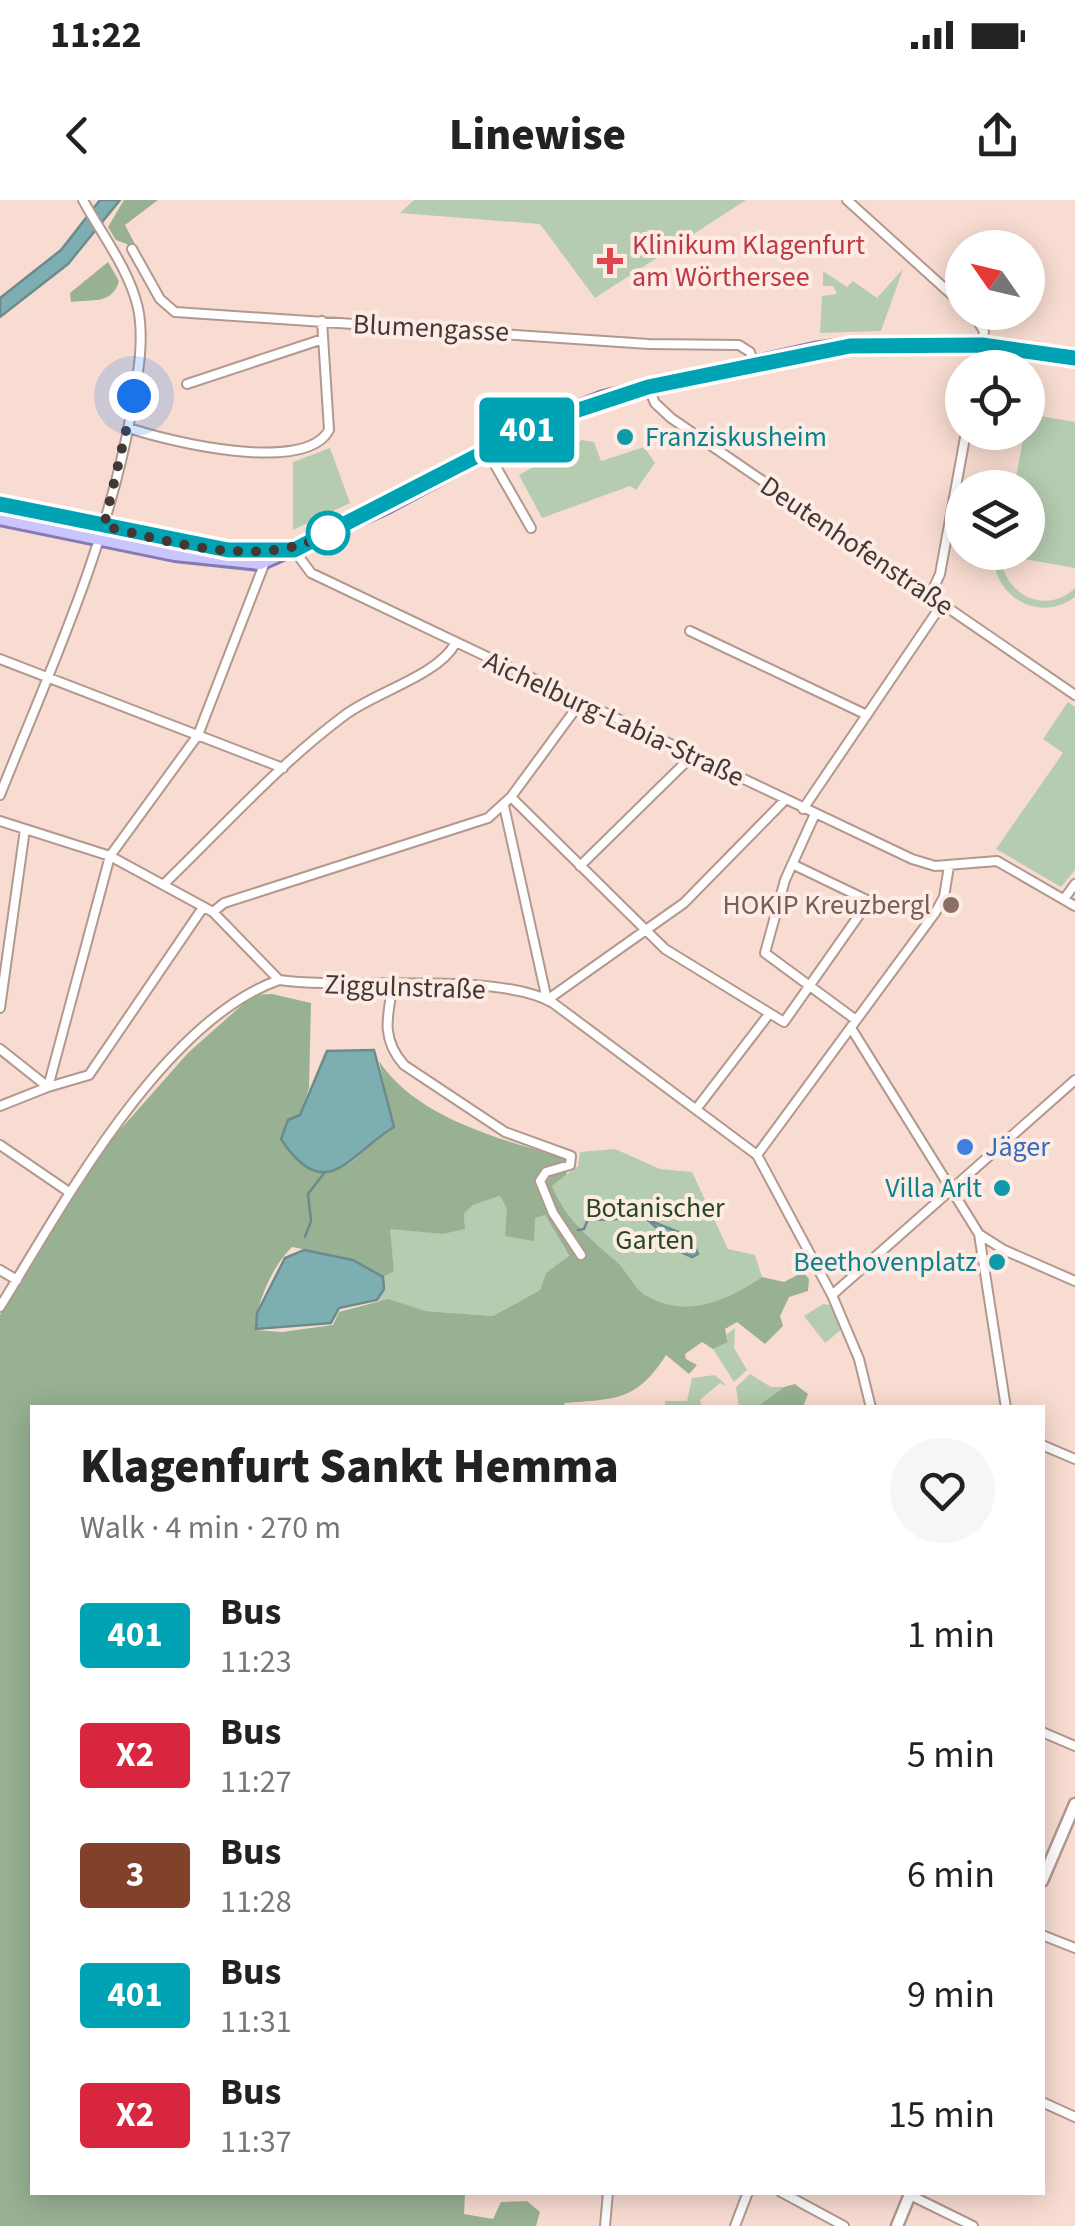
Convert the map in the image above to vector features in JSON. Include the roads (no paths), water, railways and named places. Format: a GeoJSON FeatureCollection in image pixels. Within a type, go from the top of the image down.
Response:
{"type":"FeatureCollection","features":[{"type":"Feature","properties":{"kind":"main road"},"geometry":{"type":"LineString","coordinates":[[0,518],[268,556],[294,550],[575,408],[648,387],[850,346],[982,345],[1075,358]]}},
{"type":"Feature","properties":{"kind":"main road"},"geometry":{"type":"LineString","coordinates":[[0,504],[102,532]]}},
{"type":"Feature","properties":{"kind":"street"},"geometry":{"type":"LineString","coordinates":[[0,795],[102,532],[129,428],[140,321],[129,281],[83,200]]}},
{"type":"Feature","properties":{"kind":"street"},"geometry":{"type":"LineString","coordinates":[[846,201],[945,289]]}},
{"type":"Feature","properties":{"kind":"street","name":"Blumengasse"},"geometry":{"type":"LineString","coordinates":[[132,249],[160,299],[176,312],[739,346],[750,352],[753,363]]}},
{"type":"Feature","properties":{"kind":"street"},"geometry":{"type":"LineString","coordinates":[[129,428],[170,442],[230,450],[268,452],[316,443],[329,430],[322,321]]}},
{"type":"Feature","properties":{"kind":"street"},"geometry":{"type":"LineString","coordinates":[[981,350],[983,330]]}},
{"type":"Feature","properties":{"kind":"street"},"geometry":{"type":"LineString","coordinates":[[187,384],[322,339]]}},
{"type":"Feature","properties":{"kind":"street","name":"Deutenhofenstraße"},"geometry":{"type":"LineString","coordinates":[[648,387],[665,414],[1075,696]]}},
{"type":"Feature","properties":{"kind":"street"},"geometry":{"type":"LineString","coordinates":[[930,596],[940,574],[963,450]]}},
{"type":"Feature","properties":{"kind":"street"},"geometry":{"type":"LineString","coordinates":[[487,451],[531,528]]}},
{"type":"Feature","properties":{"kind":"street","name":"Aichelburg-Labia-Straße"},"geometry":{"type":"LineString","coordinates":[[294,550],[311,573],[912,859],[949,866],[998,861],[1075,906]]}},
{"type":"Feature","properties":{"kind":"street"},"geometry":{"type":"LineString","coordinates":[[48,1086],[110,856],[198,735],[268,556]]}},
{"type":"Feature","properties":{"kind":"street"},"geometry":{"type":"LineString","coordinates":[[803,809],[942,604]]}},
{"type":"Feature","properties":{"kind":"street"},"geometry":{"type":"LineString","coordinates":[[690,631],[867,715]]}},
{"type":"Feature","properties":{"kind":"street"},"geometry":{"type":"LineString","coordinates":[[164,885],[283,768],[347,714],[442,662],[455,644]]}},
{"type":"Feature","properties":{"kind":"street"},"geometry":{"type":"LineString","coordinates":[[0,659],[283,768]]}},
{"type":"Feature","properties":{"kind":"street"},"geometry":{"type":"LineString","coordinates":[[213,912],[224,904],[327,868],[454,832],[504,806],[580,703]]}},
{"type":"Feature","properties":{"kind":"street"},"geometry":{"type":"LineString","coordinates":[[580,866],[692,756]]}},
{"type":"Feature","properties":{"kind":"street"},"geometry":{"type":"LineString","coordinates":[[512,797],[678,958],[784,1022],[869,901],[792,864]]}},
{"type":"Feature","properties":{"kind":"street"},"geometry":{"type":"LineString","coordinates":[[547,1000],[684,903],[785,800]]}},
{"type":"Feature","properties":{"kind":"street"},"geometry":{"type":"LineString","coordinates":[[504,806],[547,1000],[757,1155],[832,1295],[859,1359],[870,1405]]}},
{"type":"Feature","properties":{"kind":"street"},"geometry":{"type":"LineString","coordinates":[[815,814],[792,864],[765,953],[853,1024],[979,1234],[1006,1405]]}},
{"type":"Feature","properties":{"kind":"street"},"geometry":{"type":"LineString","coordinates":[[0,822],[110,856],[213,912],[279,980],[234,1000],[191,1041],[102,1142],[0,1307]]}},
{"type":"Feature","properties":{"kind":"street"},"geometry":{"type":"LineString","coordinates":[[0,1008],[25,829]]}},
{"type":"Feature","properties":{"kind":"street"},"geometry":{"type":"LineString","coordinates":[[757,1155],[935,913],[944,896],[949,866]]}},
{"type":"Feature","properties":{"kind":"street"},"geometry":{"type":"LineString","coordinates":[[1064,899],[1075,884]]}},
{"type":"Feature","properties":{"kind":"street"},"geometry":{"type":"LineString","coordinates":[[0,1106],[48,1086],[89,1075],[202,909]]}},
{"type":"Feature","properties":{"kind":"street","name":"Ziggulnstraße"},"geometry":{"type":"LineString","coordinates":[[279,980],[447,985],[547,1000]]}},
{"type":"Feature","properties":{"kind":"street"},"geometry":{"type":"LineString","coordinates":[[393,985],[386,1031],[391,1050],[404,1065],[505,1132],[571,1156],[570,1166],[546,1172],[540,1181],[553,1213],[581,1255]]}},
{"type":"Feature","properties":{"kind":"street"},"geometry":{"type":"LineString","coordinates":[[697,1108],[769,1014]]}},
{"type":"Feature","properties":{"kind":"street"},"geometry":{"type":"LineString","coordinates":[[0,1049],[48,1086]]}},
{"type":"Feature","properties":{"kind":"street"},"geometry":{"type":"LineString","coordinates":[[832,1295],[1075,1080]]}},
{"type":"Feature","properties":{"kind":"street"},"geometry":{"type":"LineString","coordinates":[[0,1145],[68,1192]]}},
{"type":"Feature","properties":{"kind":"street"},"geometry":{"type":"LineString","coordinates":[[979,1234],[1004,1250],[1075,1281]]}},
{"type":"Feature","properties":{"kind":"street"},"geometry":{"type":"LineString","coordinates":[[0,1270],[17,1280]]}},
{"type":"Feature","properties":{"kind":"street"},"geometry":{"type":"LineString","coordinates":[[1045,1446],[1075,1459]]}},
{"type":"Feature","properties":{"kind":"street"},"geometry":{"type":"LineString","coordinates":[[1045,1733],[1075,1746]]}},
{"type":"Feature","properties":{"kind":"street"},"geometry":{"type":"LineString","coordinates":[[1045,1874],[1075,1804]]}},
{"type":"Feature","properties":{"kind":"street"},"geometry":{"type":"LineString","coordinates":[[1045,1936],[1075,1948]]}},
{"type":"Feature","properties":{"kind":"street"},"geometry":{"type":"LineString","coordinates":[[1045,2103],[1075,2117]]}},
{"type":"Feature","properties":{"kind":"street"},"geometry":{"type":"LineString","coordinates":[[605,2226],[608,2195]]}},
{"type":"Feature","properties":{"kind":"street"},"geometry":{"type":"LineString","coordinates":[[735,2226],[747,2195]]}},
{"type":"Feature","properties":{"kind":"street"},"geometry":{"type":"LineString","coordinates":[[787,2195],[844,2226]]}},
{"type":"Feature","properties":{"kind":"street"},"geometry":{"type":"LineString","coordinates":[[897,2226],[911,2195]]}},
{"type":"Feature","properties":{"kind":"street"},"geometry":{"type":"LineString","coordinates":[[913,2195],[972,2226]]}},
{"type":"Feature","properties":{"kind":"water"},"geometry":{"type":"Polygon","coordinates":[[[100,200],[120,200],[68,264],[0,317],[0,298],[61,250],[100,200]]]}},
{"type":"Feature","properties":{"kind":"water"},"geometry":{"type":"Polygon","coordinates":[[[374,1050],[394,1127],[338,1168],[312,1170],[281,1139],[288,1120],[300,1115],[327,1051],[374,1050]]]}},
{"type":"Feature","properties":{"kind":"water"},"geometry":{"type":"Polygon","coordinates":[[[648,1220],[691,1237],[698,1254],[692,1257],[668,1246],[667,1237],[648,1220]]]}},
{"type":"Feature","properties":{"kind":"water"},"geometry":{"type":"Polygon","coordinates":[[[304,1250],[353,1260],[383,1277],[384,1289],[377,1300],[339,1308],[331,1323],[256,1329],[257,1313],[285,1258],[304,1250]]]}},
{"type":"Feature","properties":{"kind":"waterway"},"geometry":{"type":"LineString","coordinates":[[305,1237],[311,1221],[308,1194],[325,1172]]}},
{"type":"Feature","properties":{"kind":"waterway"},"geometry":{"type":"LineString","coordinates":[[578,1230],[584,1229],[588,1219],[639,1215],[648,1220]]}},
{"type":"Feature","properties":{"kind":"place","name":"Klinikum Klagenfurt am Wörthersee"},"geometry":{"type":"Point","coordinates":[610,261]}},
{"type":"Feature","properties":{"kind":"place","name":"Franziskusheim"},"geometry":{"type":"Point","coordinates":[625,437]}},
{"type":"Feature","properties":{"kind":"place","name":"HOKIP Kreuzbergl"},"geometry":{"type":"Point","coordinates":[951,905]}},
{"type":"Feature","properties":{"kind":"place","name":"Jäger"},"geometry":{"type":"Point","coordinates":[965,1147]}},
{"type":"Feature","properties":{"kind":"place","name":"Villa Arlt"},"geometry":{"type":"Point","coordinates":[1002,1188]}},
{"type":"Feature","properties":{"kind":"place","name":"Beethovenplatz"},"geometry":{"type":"Point","coordinates":[997,1262]}},
{"type":"Feature","properties":{"kind":"park label","name":"Botanischer Garten"},"geometry":{"type":"Point","coordinates":[655,1224]}}]}
